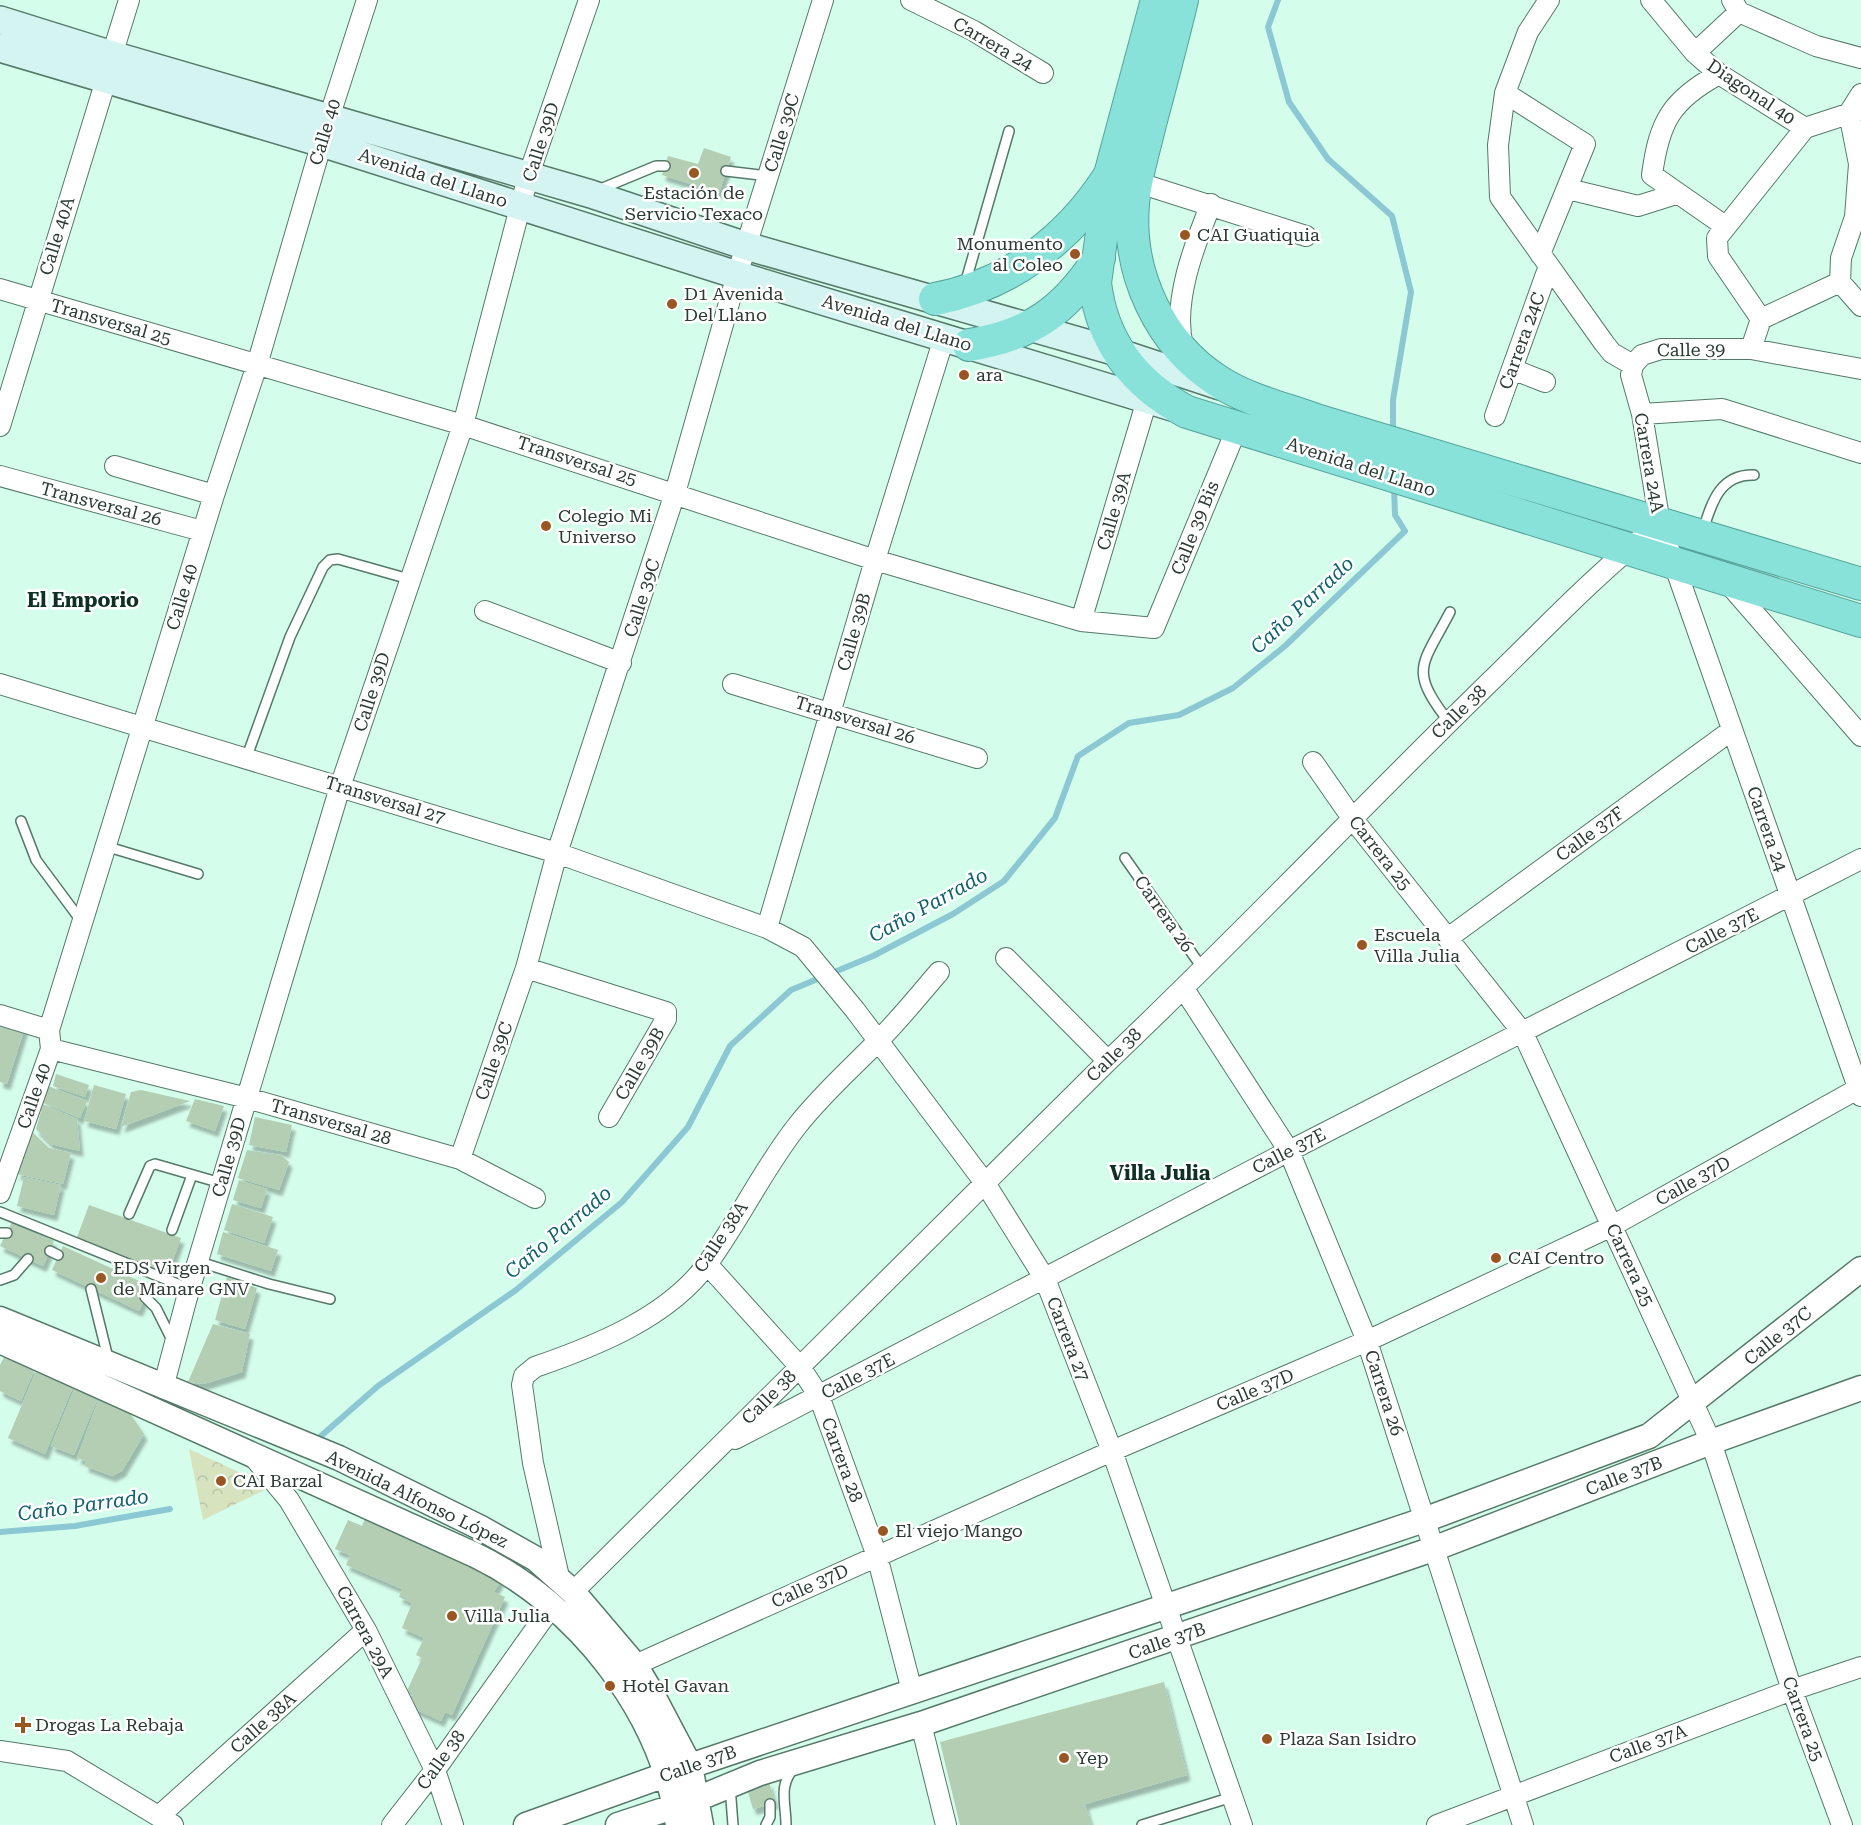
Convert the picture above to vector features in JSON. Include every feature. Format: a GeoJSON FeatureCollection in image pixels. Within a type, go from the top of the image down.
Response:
{"type":"FeatureCollection","features":[{"type":"Feature","properties":{"kind":"highway"},"geometry":{"type":"LineString","coordinates":[[1157,0],[1123,178],[1139,273],[1157,316],[1184,353],[1217,381],[1237,392]]}},
{"type":"Feature","properties":{"kind":"highway"},"geometry":{"type":"LineString","coordinates":[[1182,0],[1123,178],[1099,257],[1095,283],[1097,301],[1117,352],[1147,387],[1187,412]]}},
{"type":"Feature","properties":{"kind":"highway"},"geometry":{"type":"LineString","coordinates":[[949,296],[1003,276],[1048,247],[1123,178]]}},
{"type":"Feature","properties":{"kind":"highway"},"geometry":{"type":"LineString","coordinates":[[957,341],[990,342],[1028,328],[1059,308],[1073,295],[1099,257]]}},
{"type":"Feature","properties":{"kind":"highway","name":"Avenida del Llano"},"geometry":{"type":"LineString","coordinates":[[1237,392],[1316,420],[1449,462],[1861,584]]}},
{"type":"Feature","properties":{"kind":"highway","name":"Avenida del Llano"},"geometry":{"type":"LineString","coordinates":[[1187,412],[1474,503],[1672,561],[1861,621]]}},
{"type":"Feature","properties":{"kind":"main road","name":"Avenida del Llano"},"geometry":{"type":"LineString","coordinates":[[0,20],[109,68]]}},
{"type":"Feature","properties":{"kind":"main road","name":"Avenida del Llano"},"geometry":{"type":"LineString","coordinates":[[0,48],[109,68],[325,130],[591,194],[746,246],[949,296],[1028,328],[1117,352],[1237,392]]}},
{"type":"Feature","properties":{"kind":"main road","name":"Avenida del Llano"},"geometry":{"type":"LineString","coordinates":[[325,130],[522,206],[1187,412]]}},
{"type":"Feature","properties":{"kind":"street","name":"Calle 40A"},"geometry":{"type":"LineString","coordinates":[[0,426],[129,0]]}},
{"type":"Feature","properties":{"kind":"street","name":"Calle 40"},"geometry":{"type":"LineString","coordinates":[[0,1193],[50,1039],[104,846],[202,531],[257,365],[325,130],[368,0]]}},
{"type":"Feature","properties":{"kind":"street","name":"Calle 39D"},"geometry":{"type":"LineString","coordinates":[[163,1388],[246,1098],[340,787],[463,425],[528,177],[589,0]]}},
{"type":"Feature","properties":{"kind":"street","name":"Calle 39C"},"geometry":{"type":"LineString","coordinates":[[460,1159],[525,968],[557,853],[675,493],[737,274],[823,0]]}},
{"type":"Feature","properties":{"kind":"street","name":"Carrera 24"},"geometry":{"type":"LineString","coordinates":[[911,0],[974,31],[1043,73]]}},
{"type":"Feature","properties":{"kind":"street"},"geometry":{"type":"LineString","coordinates":[[1505,93],[1528,32],[1549,0]]}},
{"type":"Feature","properties":{"kind":"street","name":"Diagonal 40"},"geometry":{"type":"LineString","coordinates":[[1651,0],[1695,53],[1719,74],[1805,128]]}},
{"type":"Feature","properties":{"kind":"street"},"geometry":{"type":"LineString","coordinates":[[1695,53],[1735,6],[1816,46],[1861,58]]}},
{"type":"Feature","properties":{"kind":"street"},"geometry":{"type":"LineString","coordinates":[[1719,74],[1692,88],[1670,113],[1656,142],[1652,175],[1676,195],[1725,226]]}},
{"type":"Feature","properties":{"kind":"street","name":"Carrera 24C"},"geometry":{"type":"LineString","coordinates":[[1495,416],[1568,189],[1585,144],[1505,93]]}},
{"type":"Feature","properties":{"kind":"street","name":"Calle 39"},"geometry":{"type":"LineString","coordinates":[[1505,93],[1498,145],[1500,197],[1612,353],[1634,365],[1641,355],[1654,350],[1750,349],[1861,369]]}},
{"type":"Feature","properties":{"kind":"street"},"geometry":{"type":"LineString","coordinates":[[1840,282],[1841,258],[1855,217],[1859,164],[1855,111],[1861,94]]}},
{"type":"Feature","properties":{"kind":"street"},"geometry":{"type":"LineString","coordinates":[[1761,319],[1718,256],[1718,238],[1725,226],[1805,128],[1855,111]]}},
{"type":"Feature","properties":{"kind":"street"},"geometry":{"type":"LineString","coordinates":[[1123,178],[1211,204],[1306,236]]}},
{"type":"Feature","properties":{"kind":"street"},"geometry":{"type":"LineString","coordinates":[[1568,189],[1638,206],[1676,195]]}},
{"type":"Feature","properties":{"kind":"street"},"geometry":{"type":"LineString","coordinates":[[1184,353],[1179,332],[1180,310],[1211,204]]}},
{"type":"Feature","properties":{"kind":"street"},"geometry":{"type":"LineString","coordinates":[[1840,282],[1852,292],[1861,306]]}},
{"type":"Feature","properties":{"kind":"street"},"geometry":{"type":"LineString","coordinates":[[1750,349],[1761,319],[1840,282]]}},
{"type":"Feature","properties":{"kind":"street","name":"Transversal 25"},"geometry":{"type":"LineString","coordinates":[[0,289],[463,425],[875,560],[1082,621],[1154,628]]}},
{"type":"Feature","properties":{"kind":"street","name":"Calle 39B"},"geometry":{"type":"LineString","coordinates":[[766,928],[875,560],[957,341]]}},
{"type":"Feature","properties":{"kind":"street","name":"Carrera 24A"},"geometry":{"type":"LineString","coordinates":[[1634,365],[1631,382],[1642,414],[1660,524],[1672,561]]}},
{"type":"Feature","properties":{"kind":"street"},"geometry":{"type":"LineString","coordinates":[[1512,369],[1545,382]]}},
{"type":"Feature","properties":{"kind":"street","name":"Calle 39A"},"geometry":{"type":"LineString","coordinates":[[1082,621],[1147,400]]}},
{"type":"Feature","properties":{"kind":"street"},"geometry":{"type":"LineString","coordinates":[[1642,414],[1722,409],[1861,453]]}},
{"type":"Feature","properties":{"kind":"street","name":"Calle 39 Bis"},"geometry":{"type":"LineString","coordinates":[[1154,628],[1237,428]]}},
{"type":"Feature","properties":{"kind":"street"},"geometry":{"type":"LineString","coordinates":[[115,466],[214,495]]}},
{"type":"Feature","properties":{"kind":"street","name":"Transversal 26"},"geometry":{"type":"LineString","coordinates":[[0,476],[202,531]]}},
{"type":"Feature","properties":{"kind":"street","name":"Calle 38"},"geometry":{"type":"LineString","coordinates":[[566,1584],[719,1448],[1108,1061],[1184,989],[1449,722],[1627,549],[1660,524]]}},
{"type":"Feature","properties":{"kind":"street","name":"Carrera 24"},"geometry":{"type":"LineString","coordinates":[[1672,561],[1860,1091]]}},
{"type":"Feature","properties":{"kind":"street"},"geometry":{"type":"LineString","coordinates":[[1724,578],[1861,736]]}},
{"type":"Feature","properties":{"kind":"street"},"geometry":{"type":"LineString","coordinates":[[485,611],[621,663]]}},
{"type":"Feature","properties":{"kind":"street","name":"Transversal 27"},"geometry":{"type":"LineString","coordinates":[[0,684],[142,725],[246,759],[557,853],[766,928]]}},
{"type":"Feature","properties":{"kind":"street","name":"Transversal 26"},"geometry":{"type":"LineString","coordinates":[[733,684],[977,758]]}},
{"type":"Feature","properties":{"kind":"street","name":"Calle 37F"},"geometry":{"type":"LineString","coordinates":[[1448,938],[1732,730]]}},
{"type":"Feature","properties":{"kind":"street","name":"Carrera 25"},"geometry":{"type":"LineString","coordinates":[[1313,762],[1352,818],[1523,1033],[1712,1442],[1792,1690],[1842,1825]]}},
{"type":"Feature","properties":{"kind":"street","name":"Calle 37E"},"geometry":{"type":"LineString","coordinates":[[719,1448],[1289,1151],[1861,860]]}},
{"type":"Feature","properties":{"kind":"street","name":"Carrera 27"},"geometry":{"type":"LineString","coordinates":[[766,928],[803,947],[855,1010],[985,1183],[1045,1280],[1112,1451],[1168,1606],[1242,1825]]}},
{"type":"Feature","properties":{"kind":"street"},"geometry":{"type":"LineString","coordinates":[[1006,958],[1108,1061]]}},
{"type":"Feature","properties":{"kind":"street","name":"Calle 39B"},"geometry":{"type":"LineString","coordinates":[[525,968],[664,1011],[666,1019],[609,1117]]}},
{"type":"Feature","properties":{"kind":"street","name":"Calle 38A"},"geometry":{"type":"LineString","coordinates":[[566,1584],[528,1433],[522,1385],[524,1376],[535,1367],[590,1346],[641,1319],[666,1303],[707,1264],[797,1126],[845,1071],[878,1041],[939,972]]}},
{"type":"Feature","properties":{"kind":"street","name":"Carrera 26"},"geometry":{"type":"LineString","coordinates":[[1184,989],[1289,1151],[1367,1341],[1523,1825]]}},
{"type":"Feature","properties":{"kind":"street","name":"Transversal 28"},"geometry":{"type":"LineString","coordinates":[[0,1015],[50,1039],[460,1159],[535,1198]]}},
{"type":"Feature","properties":{"kind":"street","name":"Calle 37D"},"geometry":{"type":"LineString","coordinates":[[635,1665],[1112,1451],[1367,1341],[1612,1226],[1860,1091]]}},
{"type":"Feature","properties":{"kind":"street","name":"Carrera 28"},"geometry":{"type":"LineString","coordinates":[[707,1264],[800,1367],[819,1396],[877,1556],[912,1691]]}},
{"type":"Feature","properties":{"kind":"street","name":"Calle 37C"},"geometry":{"type":"LineString","coordinates":[[1695,1403],[1861,1269]]}},
{"type":"Feature","properties":{"kind":"street","name":"Avenida Alfonso López"},"geometry":{"type":"LineString","coordinates":[[0,1319],[163,1388],[339,1458],[479,1527],[536,1559],[566,1584],[635,1665],[657,1701],[679,1770],[683,1810],[701,1825]]}},
{"type":"Feature","properties":{"kind":"street","name":"Avenida Alfonso López"},"geometry":{"type":"LineString","coordinates":[[0,1341],[495,1565],[531,1588],[581,1634],[614,1674],[642,1719],[679,1770]]}},
{"type":"Feature","properties":{"kind":"street","name":"Calle 37B"},"geometry":{"type":"LineString","coordinates":[[618,1825],[683,1810],[730,1784],[766,1777],[801,1760],[921,1724],[1433,1549],[1712,1442],[1861,1388]]}},
{"type":"Feature","properties":{"kind":"street","name":"Calle 37B"},"geometry":{"type":"LineString","coordinates":[[526,1825],[679,1770],[1424,1520],[1649,1436],[1695,1403]]}},
{"type":"Feature","properties":{"kind":"street","name":"Calle 37B"},"geometry":{"type":"LineString","coordinates":[[1551,1473],[1712,1442]]}},
{"type":"Feature","properties":{"kind":"street","name":"Carrera 29A"},"geometry":{"type":"LineString","coordinates":[[251,1453],[289,1500],[366,1630],[435,1770],[453,1825]]}},
{"type":"Feature","properties":{"kind":"street","name":"Calle 38"},"geometry":{"type":"LineString","coordinates":[[392,1825],[435,1770],[552,1605]]}},
{"type":"Feature","properties":{"kind":"street","name":"Calle 38A"},"geometry":{"type":"LineString","coordinates":[[166,1820],[366,1630]]}},
{"type":"Feature","properties":{"kind":"street","name":"Calle 37A"},"geometry":{"type":"LineString","coordinates":[[1437,1825],[1792,1690],[1861,1667]]}},
{"type":"Feature","properties":{"kind":"street"},"geometry":{"type":"LineString","coordinates":[[921,1724],[946,1825]]}},
{"type":"Feature","properties":{"kind":"street"},"geometry":{"type":"LineString","coordinates":[[0,1751],[67,1761],[166,1820]]}},
{"type":"Feature","properties":{"kind":"lane"},"geometry":{"type":"LineString","coordinates":[[949,296],[1009,131]]}},
{"type":"Feature","properties":{"kind":"lane"},"geometry":{"type":"LineString","coordinates":[[591,194],[656,166],[665,166]]}},
{"type":"Feature","properties":{"kind":"lane"},"geometry":{"type":"LineString","coordinates":[[726,171],[768,176]]}},
{"type":"Feature","properties":{"kind":"lane"},"geometry":{"type":"LineString","coordinates":[[1701,537],[1719,488],[1737,476],[1754,474]]}},
{"type":"Feature","properties":{"kind":"lane"},"geometry":{"type":"LineString","coordinates":[[246,759],[290,637],[322,567],[330,560],[338,559],[409,579]]}},
{"type":"Feature","properties":{"kind":"lane"},"geometry":{"type":"LineString","coordinates":[[1449,722],[1429,696],[1422,679],[1424,663],[1450,612]]}},
{"type":"Feature","properties":{"kind":"lane"},"geometry":{"type":"LineString","coordinates":[[21,821],[36,860],[82,922]]}},
{"type":"Feature","properties":{"kind":"lane"},"geometry":{"type":"LineString","coordinates":[[104,846],[198,874]]}},
{"type":"Feature","properties":{"kind":"lane","name":"Carrera 26"},"geometry":{"type":"LineString","coordinates":[[1125,858],[1203,969]]}},
{"type":"Feature","properties":{"kind":"lane"},"geometry":{"type":"LineString","coordinates":[[129,1214],[150,1166],[155,1164],[221,1183]]}},
{"type":"Feature","properties":{"kind":"lane"},"geometry":{"type":"LineString","coordinates":[[172,1230],[192,1175]]}},
{"type":"Feature","properties":{"kind":"lane"},"geometry":{"type":"LineString","coordinates":[[0,1212],[190,1289]]}},
{"type":"Feature","properties":{"kind":"lane"},"geometry":{"type":"LineString","coordinates":[[0,1280],[14,1275],[28,1259]]}},
{"type":"Feature","properties":{"kind":"lane"},"geometry":{"type":"LineString","coordinates":[[200,1262],[269,1284],[330,1299]]}},
{"type":"Feature","properties":{"kind":"lane"},"geometry":{"type":"LineString","coordinates":[[91,1289],[110,1364]]}},
{"type":"Feature","properties":{"kind":"lane"},"geometry":{"type":"LineString","coordinates":[[145,1297],[156,1308],[174,1345]]}},
{"type":"Feature","properties":{"kind":"lane"},"geometry":{"type":"LineString","coordinates":[[786,1825],[783,1798],[786,1778],[801,1760]]}},
{"type":"Feature","properties":{"kind":"lane"},"geometry":{"type":"LineString","coordinates":[[730,1784],[733,1825]]}},
{"type":"Feature","properties":{"kind":"lane"},"geometry":{"type":"LineString","coordinates":[[1142,1825],[1232,1797]]}},
{"type":"Feature","properties":{"kind":"lane"},"geometry":{"type":"LineString","coordinates":[[766,1825],[770,1817],[770,1804]]}},
{"type":"Feature","properties":{"kind":"green space"},"geometry":{"type":"Polygon","coordinates":[[[189,1449],[271,1487],[203,1520],[189,1449]]]}},
{"type":"Feature","properties":{"kind":"building","name":"Estación de Servicio Texaco"},"geometry":{"type":"Polygon","coordinates":[[[704,148],[731,157],[719,193],[662,175],[668,156],[698,164],[704,148]]]}},
{"type":"Feature","properties":{"kind":"building"},"geometry":{"type":"Polygon","coordinates":[[[0,1022],[25,1027],[7,1084],[0,1082],[0,1022]]]}},
{"type":"Feature","properties":{"kind":"building"},"geometry":{"type":"Polygon","coordinates":[[[56,1074],[89,1085],[85,1097],[53,1086],[56,1074]]]}},
{"type":"Feature","properties":{"kind":"building"},"geometry":{"type":"Polygon","coordinates":[[[94,1085],[126,1094],[116,1129],[84,1121],[94,1085]]]}},
{"type":"Feature","properties":{"kind":"building"},"geometry":{"type":"Polygon","coordinates":[[[48,1086],[87,1101],[80,1118],[43,1103],[48,1086]]]}},
{"type":"Feature","properties":{"kind":"building"},"geometry":{"type":"Polygon","coordinates":[[[141,1090],[190,1101],[121,1127],[131,1092],[141,1090]]]}},
{"type":"Feature","properties":{"kind":"building"},"geometry":{"type":"Polygon","coordinates":[[[195,1099],[224,1106],[215,1131],[186,1121],[195,1099]]]}},
{"type":"Feature","properties":{"kind":"building"},"geometry":{"type":"Polygon","coordinates":[[[43,1104],[77,1119],[80,1151],[51,1144],[36,1129],[43,1104]]]}},
{"type":"Feature","properties":{"kind":"building"},"geometry":{"type":"Polygon","coordinates":[[[255,1117],[292,1125],[286,1152],[249,1145],[255,1117]]]}},
{"type":"Feature","properties":{"kind":"building"},"geometry":{"type":"Polygon","coordinates":[[[28,1128],[49,1148],[71,1153],[63,1184],[17,1174],[28,1128]]]}},
{"type":"Feature","properties":{"kind":"building"},"geometry":{"type":"Polygon","coordinates":[[[247,1150],[281,1155],[289,1162],[279,1190],[238,1178],[247,1150]]]}},
{"type":"Feature","properties":{"kind":"building"},"geometry":{"type":"Polygon","coordinates":[[[24,1177],[61,1185],[54,1215],[17,1206],[24,1177]]]}},
{"type":"Feature","properties":{"kind":"building"},"geometry":{"type":"Polygon","coordinates":[[[239,1180],[267,1189],[261,1208],[233,1200],[239,1180]]]}},
{"type":"Feature","properties":{"kind":"building"},"geometry":{"type":"Polygon","coordinates":[[[232,1204],[273,1217],[264,1243],[224,1230],[232,1204]]]}},
{"type":"Feature","properties":{"kind":"building"},"geometry":{"type":"Polygon","coordinates":[[[89,1205],[181,1238],[168,1273],[76,1240],[89,1205]]]}},
{"type":"Feature","properties":{"kind":"building"},"geometry":{"type":"Polygon","coordinates":[[[12,1222],[54,1241],[43,1266],[0,1246],[12,1222]]]}},
{"type":"Feature","properties":{"kind":"building"},"geometry":{"type":"Polygon","coordinates":[[[223,1232],[278,1250],[271,1271],[217,1254],[223,1232]]]}},
{"type":"Feature","properties":{"kind":"building","name":"EDS Virgen de Manare GNV"},"geometry":{"type":"Polygon","coordinates":[[[63,1246],[150,1286],[139,1311],[52,1270],[63,1246]]]}},
{"type":"Feature","properties":{"kind":"building"},"geometry":{"type":"Polygon","coordinates":[[[227,1277],[257,1288],[245,1329],[215,1320],[227,1277]]]}},
{"type":"Feature","properties":{"kind":"building"},"geometry":{"type":"Polygon","coordinates":[[[213,1324],[250,1334],[242,1372],[204,1384],[188,1382],[213,1324]]]}},
{"type":"Feature","properties":{"kind":"building"},"geometry":{"type":"Polygon","coordinates":[[[5,1355],[35,1368],[21,1401],[0,1391],[0,1365],[5,1355]]]}},
{"type":"Feature","properties":{"kind":"building"},"geometry":{"type":"Polygon","coordinates":[[[37,1369],[74,1384],[45,1454],[8,1438],[37,1369]]]}},
{"type":"Feature","properties":{"kind":"building"},"geometry":{"type":"Polygon","coordinates":[[[76,1385],[99,1395],[74,1455],[51,1446],[76,1385]]]}},
{"type":"Feature","properties":{"kind":"building"},"geometry":{"type":"Polygon","coordinates":[[[100,1396],[129,1412],[144,1434],[122,1471],[112,1476],[85,1466],[86,1461],[77,1458],[100,1396]]]}},
{"type":"Feature","properties":{"kind":"building","name":"Villa Julia"},"geometry":{"type":"Polygon","coordinates":[[[365,1518],[501,1579],[494,1592],[505,1597],[452,1715],[445,1712],[441,1721],[410,1707],[414,1696],[406,1693],[422,1658],[416,1655],[424,1638],[402,1628],[412,1603],[399,1597],[402,1589],[346,1565],[350,1555],[335,1549],[348,1520],[362,1526],[365,1518]]]}},
{"type":"Feature","properties":{"kind":"building","name":"Yep"},"geometry":{"type":"Polygon","coordinates":[[[1164,1682],[1187,1775],[1085,1804],[1091,1825],[960,1825],[940,1742],[1164,1682]]]}},
{"type":"Feature","properties":{"kind":"building"},"geometry":{"type":"Polygon","coordinates":[[[769,1782],[775,1803],[753,1809],[747,1788],[769,1782]]]}},
{"type":"Feature","properties":{"kind":"waterway","name":"Caño Parrado"},"geometry":{"type":"LineString","coordinates":[[1278,0],[1268,27],[1289,102],[1328,159],[1392,216],[1411,292],[1393,400],[1393,434]]}},
{"type":"Feature","properties":{"kind":"waterway","name":"Caño Parrado"},"geometry":{"type":"LineString","coordinates":[[321,1436],[378,1386],[516,1290],[622,1202],[688,1127],[730,1046],[791,990],[873,956],[953,914],[1004,881],[1055,818],[1078,756],[1129,723],[1179,715],[1233,688],[1285,646],[1405,531],[1395,515],[1394,486]]}},
{"type":"Feature","properties":{"kind":"waterway","name":"Caño Parrado"},"geometry":{"type":"LineString","coordinates":[[0,1532],[75,1526],[170,1509]]}},
{"type":"Feature","properties":{"kind":"place","name":"Estación de Servicio Texaco"},"geometry":{"type":"Point","coordinates":[694,173]}},
{"type":"Feature","properties":{"kind":"place","name":"CAI Guatiquia"},"geometry":{"type":"Point","coordinates":[1185,235]}},
{"type":"Feature","properties":{"kind":"place","name":"Monumento al Coleo"},"geometry":{"type":"Point","coordinates":[1075,254]}},
{"type":"Feature","properties":{"kind":"place","name":"D1 Avenida Del Llano"},"geometry":{"type":"Point","coordinates":[672,304]}},
{"type":"Feature","properties":{"kind":"place","name":"ara"},"geometry":{"type":"Point","coordinates":[964,375]}},
{"type":"Feature","properties":{"kind":"place","name":"Colegio Mi Universo"},"geometry":{"type":"Point","coordinates":[546,526]}},
{"type":"Feature","properties":{"kind":"place","name":"Escuela Villa Julia"},"geometry":{"type":"Point","coordinates":[1362,945]}},
{"type":"Feature","properties":{"kind":"place","name":"CAI Centro"},"geometry":{"type":"Point","coordinates":[1496,1258]}},
{"type":"Feature","properties":{"kind":"place","name":"EDS Virgen de Manare GNV"},"geometry":{"type":"Point","coordinates":[101,1278]}},
{"type":"Feature","properties":{"kind":"place","name":"CAI Barzal"},"geometry":{"type":"Point","coordinates":[221,1481]}},
{"type":"Feature","properties":{"kind":"place","name":"El viejo Mango"},"geometry":{"type":"Point","coordinates":[883,1531]}},
{"type":"Feature","properties":{"kind":"place","name":"Villa Julia"},"geometry":{"type":"Point","coordinates":[452,1616]}},
{"type":"Feature","properties":{"kind":"place","name":"Hotel Gavan"},"geometry":{"type":"Point","coordinates":[610,1686]}},
{"type":"Feature","properties":{"kind":"place","name":"Drogas La Rebaja"},"geometry":{"type":"Point","coordinates":[23,1725]}},
{"type":"Feature","properties":{"kind":"place","name":"Plaza San Isidro"},"geometry":{"type":"Point","coordinates":[1267,1739]}},
{"type":"Feature","properties":{"kind":"place","name":"Yep"},"geometry":{"type":"Point","coordinates":[1064,1758]}},
{"type":"Feature","properties":{"kind":"district","name":"El Emporio"},"geometry":{"type":"Point","coordinates":[83,600]}},
{"type":"Feature","properties":{"kind":"district","name":"Villa Julia"},"geometry":{"type":"Point","coordinates":[1160,1173]}}]}
